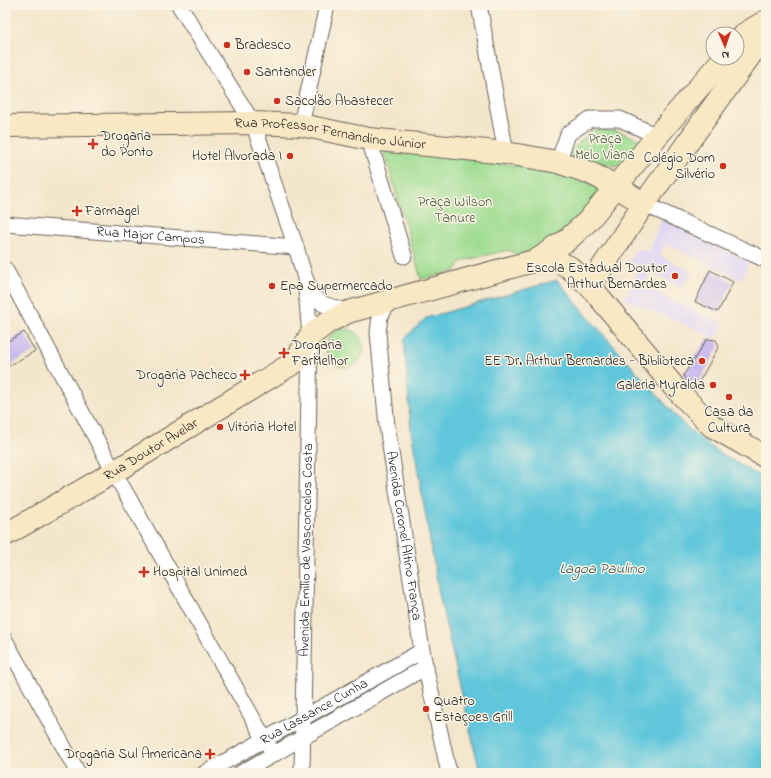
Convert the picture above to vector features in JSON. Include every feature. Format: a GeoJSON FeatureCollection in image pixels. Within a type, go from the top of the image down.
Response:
{"type":"FeatureCollection","features":[{"type":"Feature","properties":{"kind":"main road"},"geometry":{"type":"LineString","coordinates":[[745,34],[764,27]]}},
{"type":"Feature","properties":{"kind":"main road"},"geometry":{"type":"LineString","coordinates":[[590,286],[764,27]]}},
{"type":"Feature","properties":{"kind":"main road"},"geometry":{"type":"LineString","coordinates":[[537,260],[566,241],[588,221],[657,136],[717,66]]}},
{"type":"Feature","properties":{"kind":"main road","name":"Rua Professor Fernandino Júnior"},"geometry":{"type":"LineString","coordinates":[[5,126],[253,123],[301,125],[369,139],[506,153],[558,162],[588,172],[616,186],[644,204]]}},
{"type":"Feature","properties":{"kind":"main road"},"geometry":{"type":"LineString","coordinates":[[310,335],[328,322],[348,312],[537,260],[552,259],[569,267],[590,286],[675,388],[712,426],[766,457]]}},
{"type":"Feature","properties":{"kind":"main road","name":"Rua Doutor Avelar"},"geometry":{"type":"LineString","coordinates":[[5,535],[114,472],[295,362],[310,335]]}},
{"type":"Feature","properties":{"kind":"street"},"geometry":{"type":"LineString","coordinates":[[179,5],[253,123],[296,247],[305,278],[313,295],[323,304],[348,312]]}},
{"type":"Feature","properties":{"kind":"street"},"geometry":{"type":"LineString","coordinates":[[301,125],[327,5]]}},
{"type":"Feature","properties":{"kind":"street"},"geometry":{"type":"LineString","coordinates":[[479,5],[506,153]]}},
{"type":"Feature","properties":{"kind":"street"},"geometry":{"type":"LineString","coordinates":[[558,162],[568,134],[590,119],[620,119],[657,136]]}},
{"type":"Feature","properties":{"kind":"street"},"geometry":{"type":"LineString","coordinates":[[369,139],[404,256]]}},
{"type":"Feature","properties":{"kind":"street"},"geometry":{"type":"LineString","coordinates":[[644,204],[766,260]]}},
{"type":"Feature","properties":{"kind":"street","name":"Rua Major Campos"},"geometry":{"type":"LineString","coordinates":[[5,224],[296,247]]}},
{"type":"Feature","properties":{"kind":"street"},"geometry":{"type":"LineString","coordinates":[[5,269],[114,472],[274,754]]}},
{"type":"Feature","properties":{"kind":"street","name":"Avenida Emílio de Vasconcelos Costa"},"geometry":{"type":"LineString","coordinates":[[302,773],[310,335],[305,278]]}},
{"type":"Feature","properties":{"kind":"street","name":"Avenida Coronel Altino França"},"geometry":{"type":"LineString","coordinates":[[391,300],[380,316],[378,333],[388,426],[422,651],[449,773]]}},
{"type":"Feature","properties":{"kind":"street"},"geometry":{"type":"LineString","coordinates":[[5,640],[78,773]]}},
{"type":"Feature","properties":{"kind":"street","name":"Rua Lassance Cunha"},"geometry":{"type":"LineString","coordinates":[[205,773],[422,651]]}},
{"type":"Feature","properties":{"kind":"street","name":"Rua Lassance Cunha"},"geometry":{"type":"LineString","coordinates":[[241,773],[426,668]]}},
{"type":"Feature","properties":{"kind":"shaded area","name":"Escola Estadual Doutor Arthur Bernardes"},"geometry":{"type":"Polygon","coordinates":[[[662,219],[749,262],[741,280],[665,243],[660,256],[692,272],[682,288],[651,271],[643,287],[723,323],[716,338],[625,299],[640,268],[629,261],[638,248],[648,252],[662,219]]]}},
{"type":"Feature","properties":{"kind":"green space","name":"Praça Melo Viana"},"geometry":{"type":"Polygon","coordinates":[[[592,129],[618,131],[643,141],[616,166],[567,156],[592,129]]]}},
{"type":"Feature","properties":{"kind":"green space","name":"Praça Wilson Tanure"},"geometry":{"type":"Polygon","coordinates":[[[383,147],[528,167],[570,175],[605,190],[583,219],[548,243],[519,256],[508,250],[462,261],[455,271],[421,279],[383,147]]]}},
{"type":"Feature","properties":{"kind":"green space"},"geometry":{"type":"Polygon","coordinates":[[[341,329],[349,329],[359,334],[363,341],[363,355],[359,362],[349,367],[341,367],[331,362],[329,359],[326,352],[326,344],[331,334],[334,332],[341,329]]]}},
{"type":"Feature","properties":{"kind":"water","name":"Lagoa Paulino"},"geometry":{"type":"Polygon","coordinates":[[[557,280],[684,425],[718,452],[766,480],[766,773],[480,773],[440,599],[411,431],[404,339],[426,318],[557,280]]]}},
{"type":"Feature","properties":{"kind":"building"},"geometry":{"type":"Polygon","coordinates":[[[710,270],[733,282],[718,312],[695,302],[710,270]]]}},
{"type":"Feature","properties":{"kind":"building"},"geometry":{"type":"Polygon","coordinates":[[[24,332],[35,351],[5,368],[5,343],[24,332]]]}},
{"type":"Feature","properties":{"kind":"building","name":"EE Dr. Arthur Bernardes - Biblioteca"},"geometry":{"type":"Polygon","coordinates":[[[707,339],[716,340],[719,346],[695,389],[683,376],[707,339]]]}},
{"type":"Feature","properties":{"kind":"place","name":"Bradesco"},"geometry":{"type":"Point","coordinates":[227,45]}},
{"type":"Feature","properties":{"kind":"place","name":"Santander"},"geometry":{"type":"Point","coordinates":[247,72]}},
{"type":"Feature","properties":{"kind":"place","name":"Sacolão Abastecer"},"geometry":{"type":"Point","coordinates":[277,101]}},
{"type":"Feature","properties":{"kind":"place","name":"Drogaria do Ponto"},"geometry":{"type":"Point","coordinates":[93,144]}},
{"type":"Feature","properties":{"kind":"place","name":"Hotel Alvorada I"},"geometry":{"type":"Point","coordinates":[290,156]}},
{"type":"Feature","properties":{"kind":"place","name":"Colégio Dom Silvério"},"geometry":{"type":"Point","coordinates":[723,166]}},
{"type":"Feature","properties":{"kind":"place","name":"Farmagel"},"geometry":{"type":"Point","coordinates":[77,211]}},
{"type":"Feature","properties":{"kind":"place","name":"Escola Estadual Doutor Arthur Bernardes"},"geometry":{"type":"Point","coordinates":[675,276]}},
{"type":"Feature","properties":{"kind":"place","name":"Epa Supermercado"},"geometry":{"type":"Point","coordinates":[272,286]}},
{"type":"Feature","properties":{"kind":"place","name":"Drogaria FarMelhor"},"geometry":{"type":"Point","coordinates":[284,353]}},
{"type":"Feature","properties":{"kind":"place","name":"EE Dr. Arthur Bernardes - Biblioteca"},"geometry":{"type":"Point","coordinates":[702,361]}},
{"type":"Feature","properties":{"kind":"place","name":"Drogaria Pacheco"},"geometry":{"type":"Point","coordinates":[245,375]}},
{"type":"Feature","properties":{"kind":"place","name":"Galeria Myralda"},"geometry":{"type":"Point","coordinates":[713,385]}},
{"type":"Feature","properties":{"kind":"place","name":"Casa da Cultura"},"geometry":{"type":"Point","coordinates":[729,397]}},
{"type":"Feature","properties":{"kind":"place","name":"Vitória Hotel"},"geometry":{"type":"Point","coordinates":[220,427]}},
{"type":"Feature","properties":{"kind":"place","name":"Hospital Unimed"},"geometry":{"type":"Point","coordinates":[144,572]}},
{"type":"Feature","properties":{"kind":"place","name":"Quatro Estaçoes Grill"},"geometry":{"type":"Point","coordinates":[426,709]}},
{"type":"Feature","properties":{"kind":"place","name":"Drogaria Sul Americana"},"geometry":{"type":"Point","coordinates":[210,754]}}]}
